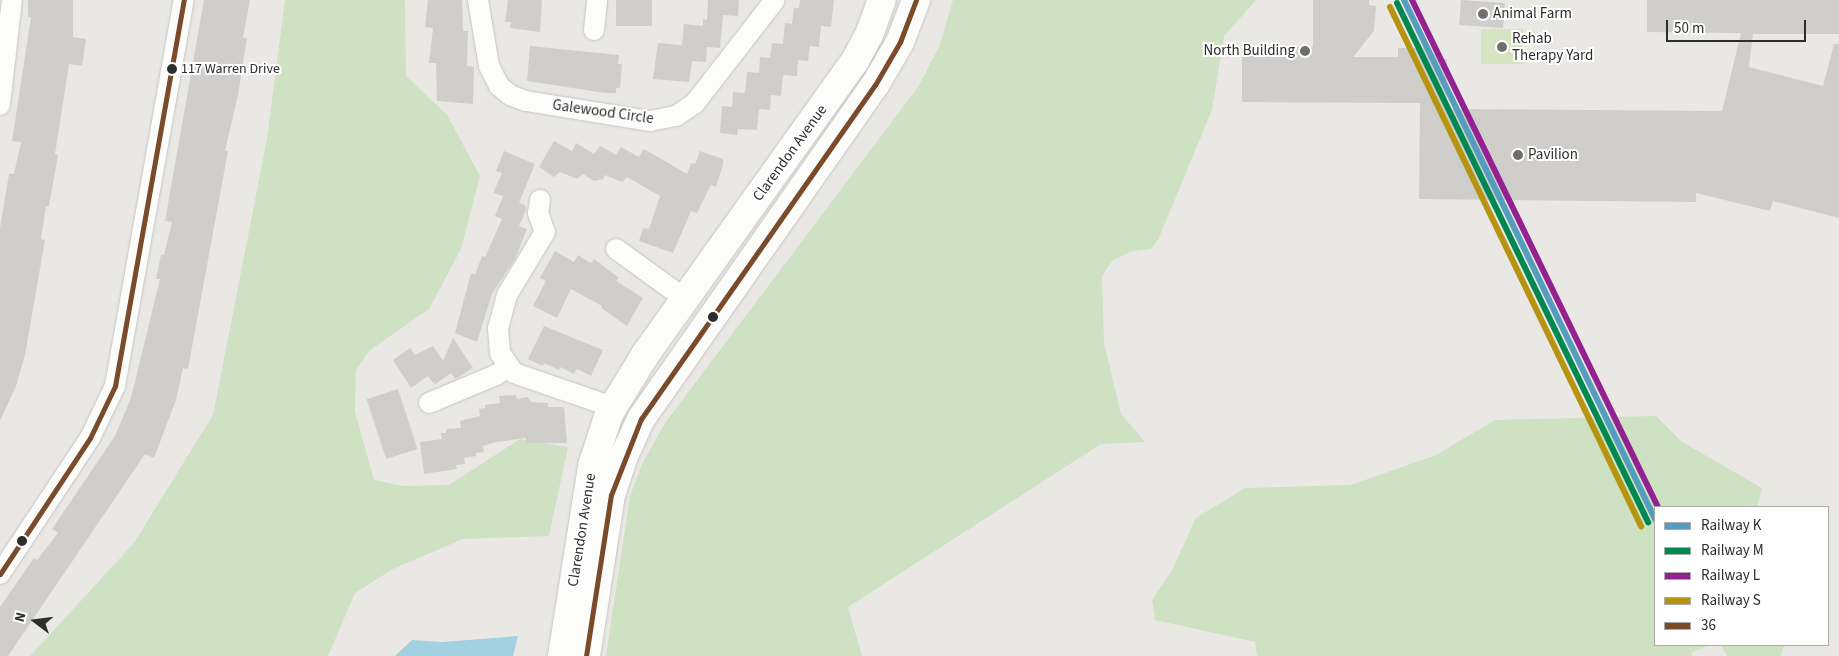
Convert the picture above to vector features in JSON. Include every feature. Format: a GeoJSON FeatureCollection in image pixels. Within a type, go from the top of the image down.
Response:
{"type":"FeatureCollection","features":[{"type":"Feature","properties":{"kind":"main road","name":"Clarendon Avenue"},"geometry":{"type":"LineString","coordinates":[[562,656],[592,466],[613,407],[685,299],[855,61],[871,31],[882,0]]}},
{"type":"Feature","properties":{"kind":"main road","name":"Clarendon Avenue"},"geometry":{"type":"LineString","coordinates":[[586,656],[611,495],[624,456],[641,419],[687,350],[875,85],[900,42],[916,0]]}},
{"type":"Feature","properties":{"kind":"main road"},"geometry":{"type":"LineString","coordinates":[[687,350],[685,299],[736,282]]}},
{"type":"Feature","properties":{"kind":"street"},"geometry":{"type":"LineString","coordinates":[[0,105],[12,0]]}},
{"type":"Feature","properties":{"kind":"street"},"geometry":{"type":"LineString","coordinates":[[0,574],[90,438],[115,386],[184,0]]}},
{"type":"Feature","properties":{"kind":"street","name":"Galewood Circle"},"geometry":{"type":"LineString","coordinates":[[478,0],[489,66],[499,86],[510,94],[534,102],[650,121],[676,116],[695,103],[774,0]]}},
{"type":"Feature","properties":{"kind":"street"},"geometry":{"type":"LineString","coordinates":[[594,30],[597,0]]}},
{"type":"Feature","properties":{"kind":"street"},"geometry":{"type":"LineString","coordinates":[[540,200],[539,220],[545,232],[516,276],[501,316],[498,346],[506,366],[514,373],[613,407]]}},
{"type":"Feature","properties":{"kind":"street"},"geometry":{"type":"LineString","coordinates":[[616,249],[685,299]]}},
{"type":"Feature","properties":{"kind":"street"},"geometry":{"type":"LineString","coordinates":[[429,403],[496,375],[506,366]]}},
{"type":"Feature","properties":{"kind":"green space"},"geometry":{"type":"Polygon","coordinates":[[[285,0],[405,0],[406,76],[447,115],[480,176],[461,249],[429,309],[370,350],[356,370],[355,412],[374,480],[403,486],[449,485],[520,439],[568,447],[549,536],[463,539],[393,569],[355,593],[328,656],[30,656],[134,543],[213,415],[267,139],[285,0]]]}},
{"type":"Feature","properties":{"kind":"green space"},"geometry":{"type":"Polygon","coordinates":[[[953,0],[1256,0],[1224,36],[1212,110],[1158,240],[1151,249],[1132,251],[1112,261],[1102,276],[1104,343],[1121,414],[1145,442],[1101,444],[848,607],[862,656],[606,656],[630,496],[642,464],[665,423],[918,87],[940,45],[953,0]]]}},
{"type":"Feature","properties":{"kind":"green space","name":"Rehab Therapy Yard"},"geometry":{"type":"Polygon","coordinates":[[[1481,29],[1523,29],[1523,64],[1481,64],[1481,29]]]}},
{"type":"Feature","properties":{"kind":"green space"},"geometry":{"type":"Polygon","coordinates":[[[1656,416],[1682,442],[1762,488],[1757,506],[1654,506],[1654,646],[1707,646],[1691,653],[1692,656],[1257,656],[1255,642],[1155,620],[1152,600],[1172,570],[1196,518],[1245,488],[1351,485],[1436,455],[1495,420],[1656,416]]]}},
{"type":"Feature","properties":{"kind":"green space"},"geometry":{"type":"Polygon","coordinates":[[[1722,646],[1784,646],[1781,656],[1727,656],[1722,646]]]}},
{"type":"Feature","properties":{"kind":"water"},"geometry":{"type":"Polygon","coordinates":[[[518,636],[513,656],[395,656],[412,640],[442,642],[518,636]]]}},
{"type":"Feature","properties":{"kind":"building"},"geometry":{"type":"Polygon","coordinates":[[[28,0],[73,0],[73,37],[86,39],[82,66],[69,64],[55,154],[58,155],[49,206],[46,206],[41,239],[45,240],[25,355],[16,386],[0,421],[0,228],[9,174],[14,174],[21,142],[12,141],[31,17],[28,17],[28,0]]]}},
{"type":"Feature","properties":{"kind":"building"},"geometry":{"type":"Polygon","coordinates":[[[204,0],[250,0],[243,38],[247,38],[238,95],[225,151],[228,151],[188,369],[183,368],[176,400],[154,458],[145,454],[8,656],[0,656],[0,607],[34,558],[37,560],[58,533],[52,529],[115,436],[131,398],[160,279],[156,279],[161,255],[164,255],[172,222],[165,221],[204,0]]]}},
{"type":"Feature","properties":{"kind":"building"},"geometry":{"type":"Polygon","coordinates":[[[428,0],[462,0],[463,31],[468,31],[467,66],[474,67],[473,104],[437,101],[436,63],[429,63],[433,28],[425,27],[428,0]]]}},
{"type":"Feature","properties":{"kind":"building"},"geometry":{"type":"Polygon","coordinates":[[[508,0],[542,0],[540,32],[510,28],[511,22],[505,22],[508,0]]]}},
{"type":"Feature","properties":{"kind":"building"},"geometry":{"type":"Polygon","coordinates":[[[616,0],[652,0],[652,26],[616,26],[616,0]]]}},
{"type":"Feature","properties":{"kind":"building"},"geometry":{"type":"Polygon","coordinates":[[[708,0],[739,0],[738,16],[723,15],[720,48],[707,47],[706,62],[692,61],[689,82],[653,79],[658,43],[682,45],[684,24],[703,26],[703,19],[707,20],[708,0]]]}},
{"type":"Feature","properties":{"kind":"building"},"geometry":{"type":"Polygon","coordinates":[[[800,0],[834,0],[831,27],[821,26],[819,47],[810,46],[808,61],[798,60],[797,76],[783,75],[781,96],[771,95],[770,110],[759,109],[757,130],[738,129],[737,135],[720,133],[722,106],[732,107],[733,92],[745,93],[747,72],[759,73],[760,57],[770,58],[772,43],[783,44],[785,23],[792,24],[794,8],[799,8],[800,0]]]}},
{"type":"Feature","properties":{"kind":"building"},"geometry":{"type":"Polygon","coordinates":[[[1313,0],[1369,0],[1369,5],[1376,6],[1374,31],[1353,57],[1398,57],[1398,48],[1429,48],[1429,53],[1440,53],[1440,59],[1447,59],[1447,109],[1722,111],[1741,33],[1647,32],[1647,0],[1839,0],[1839,34],[1753,34],[1749,67],[1823,86],[1834,44],[1839,44],[1839,218],[1773,201],[1770,211],[1696,193],[1696,202],[1419,199],[1420,103],[1242,102],[1242,46],[1313,47],[1313,0]]]}},
{"type":"Feature","properties":{"kind":"building","name":"Animal Farm"},"geometry":{"type":"Polygon","coordinates":[[[1461,0],[1505,3],[1503,28],[1459,25],[1461,0]]]}},
{"type":"Feature","properties":{"kind":"building"},"geometry":{"type":"Polygon","coordinates":[[[530,46],[619,55],[618,64],[622,64],[620,88],[616,88],[616,93],[605,93],[527,81],[530,46]]]}},
{"type":"Feature","properties":{"kind":"building"},"geometry":{"type":"Polygon","coordinates":[[[554,141],[572,151],[576,143],[594,154],[600,146],[616,155],[621,147],[639,157],[644,149],[687,174],[691,163],[695,164],[700,151],[723,159],[723,165],[716,187],[711,185],[697,213],[691,211],[673,253],[639,241],[643,228],[649,229],[660,196],[627,177],[622,182],[605,175],[603,179],[594,181],[583,174],[577,179],[560,172],[554,177],[539,167],[554,141]]]}},
{"type":"Feature","properties":{"kind":"building"},"geometry":{"type":"Polygon","coordinates":[[[504,151],[535,164],[519,203],[525,205],[526,210],[519,226],[527,229],[515,259],[492,294],[477,342],[455,333],[471,273],[475,275],[482,256],[485,257],[502,219],[495,216],[503,196],[493,193],[502,173],[496,171],[504,151]]]}},
{"type":"Feature","properties":{"kind":"building"},"geometry":{"type":"Polygon","coordinates":[[[555,251],[574,262],[578,255],[591,263],[594,259],[619,278],[616,281],[643,298],[627,326],[601,308],[602,306],[571,289],[557,318],[533,306],[546,281],[540,278],[555,251]]]}},
{"type":"Feature","properties":{"kind":"building"},"geometry":{"type":"Polygon","coordinates":[[[544,326],[603,350],[591,376],[577,369],[574,374],[560,367],[559,370],[544,363],[543,366],[528,359],[544,326]]]}},
{"type":"Feature","properties":{"kind":"building"},"geometry":{"type":"Polygon","coordinates":[[[453,338],[473,368],[455,379],[451,373],[434,385],[435,381],[433,383],[428,376],[411,388],[393,360],[410,348],[415,355],[433,346],[443,361],[453,338]]]}},
{"type":"Feature","properties":{"kind":"building"},"geometry":{"type":"Polygon","coordinates":[[[398,389],[417,449],[386,459],[367,399],[398,389]]]}},
{"type":"Feature","properties":{"kind":"building"},"geometry":{"type":"Polygon","coordinates":[[[516,395],[517,399],[527,397],[532,402],[548,403],[548,407],[564,407],[567,443],[526,443],[526,438],[496,442],[483,446],[484,452],[476,453],[476,456],[464,458],[465,464],[456,465],[457,469],[424,474],[420,442],[442,439],[441,433],[446,433],[446,429],[461,428],[460,421],[480,416],[479,409],[485,408],[485,405],[500,403],[499,396],[516,395]]]}},
{"type":"Feature","properties":{"kind":"rail line","name":"K"},"geometry":{"type":"LineString","coordinates":[[1404,0],[1654,517]]}},
{"type":"Feature","properties":{"kind":"rail line","name":"L"},"geometry":{"type":"LineString","coordinates":[[1412,0],[1658,506]]}},
{"type":"Feature","properties":{"kind":"rail line","name":"M"},"geometry":{"type":"LineString","coordinates":[[1397,3],[1648,522]]}},
{"type":"Feature","properties":{"kind":"rail line","name":"S"},"geometry":{"type":"LineString","coordinates":[[1390,7],[1641,526]]}},
{"type":"Feature","properties":{"kind":"transit line","name":"36"},"geometry":{"type":"LineString","coordinates":[[0,574],[90,438],[115,386],[184,0]]}},
{"type":"Feature","properties":{"kind":"transit line","name":"36"},"geometry":{"type":"LineString","coordinates":[[586,656],[611,495],[641,419],[875,85],[900,42],[916,0]]}},
{"type":"Feature","properties":{"kind":"place","name":"Animal Farm"},"geometry":{"type":"Point","coordinates":[1483,14]}},
{"type":"Feature","properties":{"kind":"place","name":"Rehab Therapy Yard"},"geometry":{"type":"Point","coordinates":[1502,47]}},
{"type":"Feature","properties":{"kind":"place","name":"North Building"},"geometry":{"type":"Point","coordinates":[1305,51]}},
{"type":"Feature","properties":{"kind":"place","name":"117 Warren Drive"},"geometry":{"type":"Point","coordinates":[172,69]}},
{"type":"Feature","properties":{"kind":"place","name":"Pavilion"},"geometry":{"type":"Point","coordinates":[1518,155]}}]}
